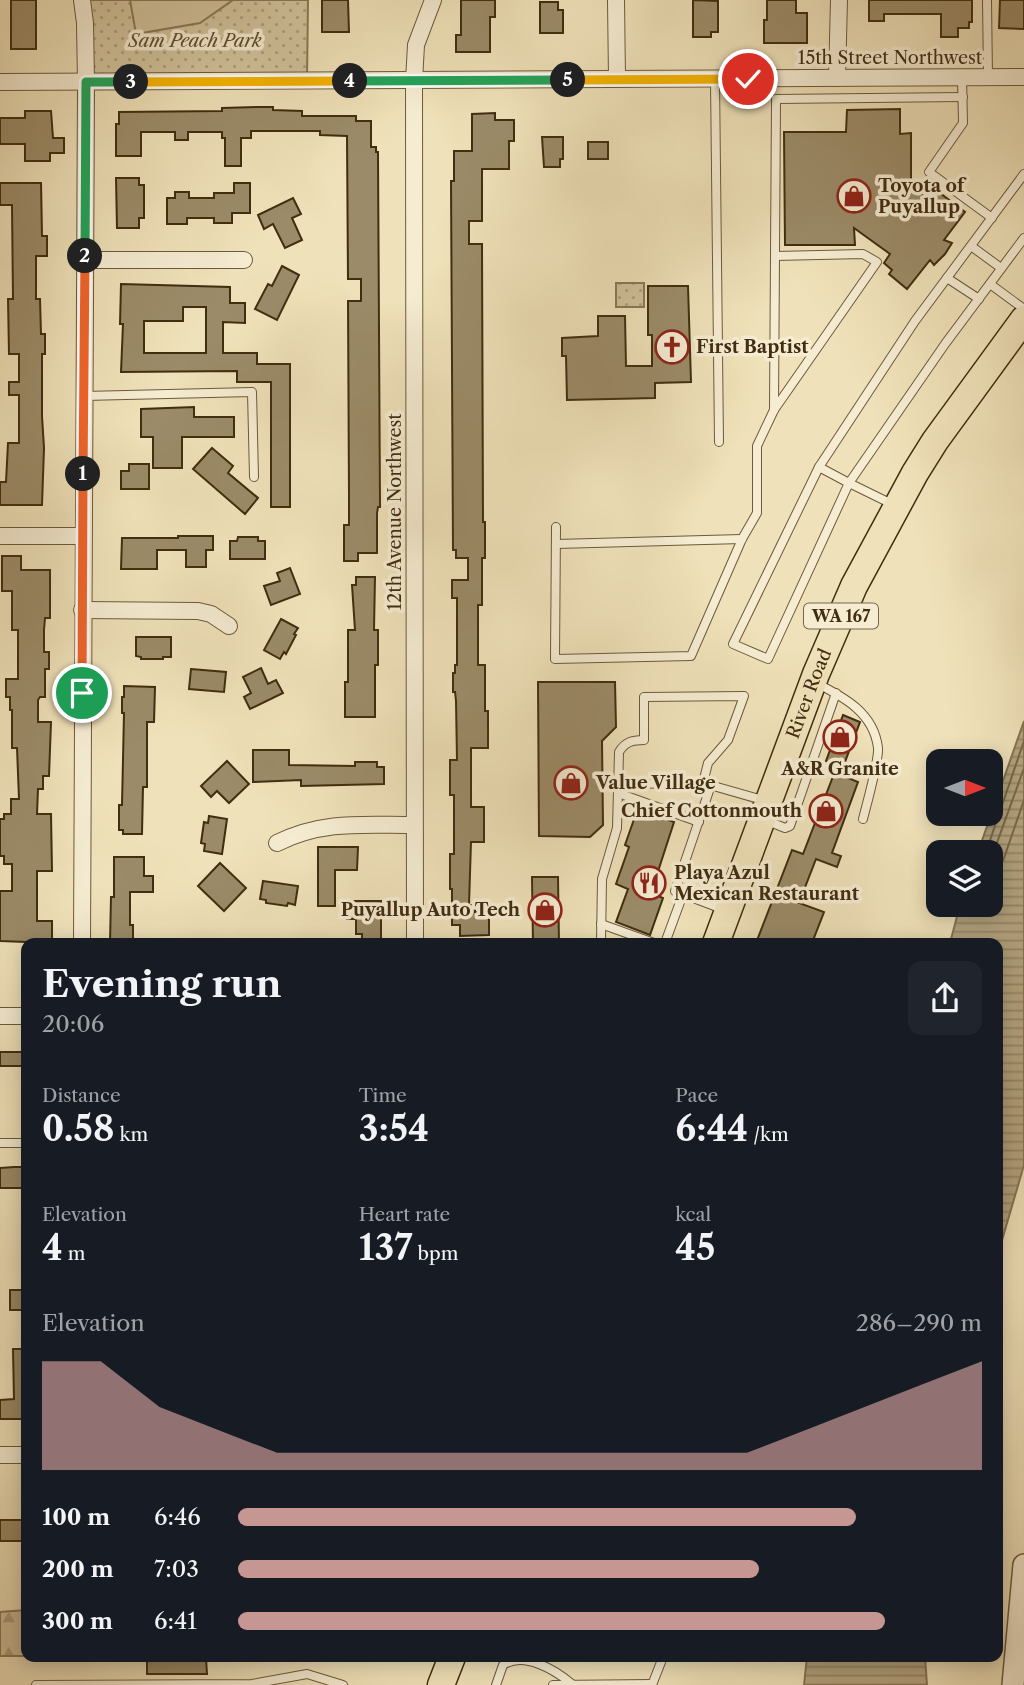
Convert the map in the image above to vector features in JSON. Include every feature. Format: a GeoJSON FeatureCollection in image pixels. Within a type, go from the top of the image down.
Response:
{"type":"FeatureCollection","features":[{"type":"Feature","properties":{"kind":"main road","name":"River Road"},"geometry":{"type":"LineString","coordinates":[[718,938],[766,810],[798,760],[824,687],[854,586],[935,441],[1024,319]]}},
{"type":"Feature","properties":{"kind":"main road"},"geometry":{"type":"LineString","coordinates":[[441,1685],[450,1662]]}},
{"type":"Feature","properties":{"kind":"street"},"geometry":{"type":"LineString","coordinates":[[82,0],[86,82],[82,938]]}},
{"type":"Feature","properties":{"kind":"street","name":"12th Avenue Northwest"},"geometry":{"type":"LineString","coordinates":[[415,938],[414,81],[416,45],[433,0]]}},
{"type":"Feature","properties":{"kind":"street"},"geometry":{"type":"LineString","coordinates":[[616,0],[617,79]]}},
{"type":"Feature","properties":{"kind":"street"},"geometry":{"type":"LineString","coordinates":[[837,78],[839,0]]}},
{"type":"Feature","properties":{"kind":"street","name":"15th Street Northwest"},"geometry":{"type":"LineString","coordinates":[[0,82],[1024,77]]}},
{"type":"Feature","properties":{"kind":"street"},"geometry":{"type":"LineString","coordinates":[[85,260],[244,260]]}},
{"type":"Feature","properties":{"kind":"street"},"geometry":{"type":"LineString","coordinates":[[0,536],[83,536]]}},
{"type":"Feature","properties":{"kind":"street"},"geometry":{"type":"LineString","coordinates":[[82,610],[185,610],[211,614],[229,626]]}},
{"type":"Feature","properties":{"kind":"street"},"geometry":{"type":"LineString","coordinates":[[277,843],[320,827],[414,825]]}},
{"type":"Feature","properties":{"kind":"street"},"geometry":{"type":"LineString","coordinates":[[0,1016],[21,1016]]}},
{"type":"Feature","properties":{"kind":"street"},"geometry":{"type":"LineString","coordinates":[[0,1455],[21,1455]]}},
{"type":"Feature","properties":{"kind":"street"},"geometry":{"type":"LineString","coordinates":[[1013,1685],[1020,1652],[1024,1565]]}},
{"type":"Feature","properties":{"kind":"lane"},"geometry":{"type":"LineString","coordinates":[[987,0],[988,77]]}},
{"type":"Feature","properties":{"kind":"lane"},"geometry":{"type":"LineString","coordinates":[[962,77],[963,123],[929,172],[992,218]]}},
{"type":"Feature","properties":{"kind":"lane"},"geometry":{"type":"LineString","coordinates":[[715,79],[719,442]]}},
{"type":"Feature","properties":{"kind":"lane"},"geometry":{"type":"LineString","coordinates":[[774,410],[776,99],[963,97]]}},
{"type":"Feature","properties":{"kind":"lane"},"geometry":{"type":"LineString","coordinates":[[1024,174],[915,321],[820,467],[733,644],[768,659],[849,483],[945,344],[1024,238]]}},
{"type":"Feature","properties":{"kind":"lane"},"geometry":{"type":"LineString","coordinates":[[971,246],[1001,268]]}},
{"type":"Feature","properties":{"kind":"lane"},"geometry":{"type":"LineString","coordinates":[[556,527],[555,659],[691,656],[742,539],[757,513],[757,446],[774,410],[877,262],[863,254],[775,257]]}},
{"type":"Feature","properties":{"kind":"lane"},"geometry":{"type":"LineString","coordinates":[[947,278],[979,299]]}},
{"type":"Feature","properties":{"kind":"lane"},"geometry":{"type":"LineString","coordinates":[[990,284],[1024,309]]}},
{"type":"Feature","properties":{"kind":"lane"},"geometry":{"type":"LineString","coordinates":[[84,396],[252,392],[254,477]]}},
{"type":"Feature","properties":{"kind":"lane"},"geometry":{"type":"LineString","coordinates":[[820,467],[897,506]]}},
{"type":"Feature","properties":{"kind":"lane"},"geometry":{"type":"LineString","coordinates":[[556,544],[742,539]]}},
{"type":"Feature","properties":{"kind":"lane"},"geometry":{"type":"LineString","coordinates":[[824,687],[848,699],[857,709],[871,727],[878,749],[863,819]]}},
{"type":"Feature","properties":{"kind":"lane"},"geometry":{"type":"LineString","coordinates":[[601,938],[602,879],[617,828],[618,752],[623,744],[644,740],[644,697],[744,696],[728,740],[708,763],[707,784],[699,822],[675,891],[728,912]]}},
{"type":"Feature","properties":{"kind":"lane"},"geometry":{"type":"LineString","coordinates":[[618,788],[707,784],[766,810]]}},
{"type":"Feature","properties":{"kind":"lane"},"geometry":{"type":"LineString","coordinates":[[618,788],[699,822]]}},
{"type":"Feature","properties":{"kind":"lane"},"geometry":{"type":"LineString","coordinates":[[668,938],[683,894]]}},
{"type":"Feature","properties":{"kind":"lane"},"geometry":{"type":"LineString","coordinates":[[601,924],[640,938]]}},
{"type":"Feature","properties":{"kind":"lane"},"geometry":{"type":"LineString","coordinates":[[0,1143],[21,1143]]}},
{"type":"Feature","properties":{"kind":"lane"},"geometry":{"type":"LineString","coordinates":[[496,1685],[503,1665],[510,1662]]}},
{"type":"Feature","properties":{"kind":"lane"},"geometry":{"type":"LineString","coordinates":[[530,1662],[560,1674],[572,1684]]}},
{"type":"Feature","properties":{"kind":"lane"},"geometry":{"type":"LineString","coordinates":[[553,1685],[652,1684],[661,1662]]}},
{"type":"Feature","properties":{"kind":"lane"},"geometry":{"type":"LineString","coordinates":[[36,1685],[238,1684],[307,1674],[343,1685]]}},
{"type":"Feature","properties":{"kind":"green space","name":"Sam Peach Park"},"geometry":{"type":"Polygon","coordinates":[[[82,0],[308,0],[307,81],[86,82],[82,0]]]}},
{"type":"Feature","properties":{"kind":"green space"},"geometry":{"type":"Polygon","coordinates":[[[130,0],[233,0],[200,23],[136,34],[130,0]]]}},
{"type":"Feature","properties":{"kind":"green space"},"geometry":{"type":"Polygon","coordinates":[[[616,283],[644,283],[644,307],[616,307],[616,283]]]}},
{"type":"Feature","properties":{"kind":"green space"},"geometry":{"type":"Polygon","coordinates":[[[21,1610],[21,1656],[0,1656],[0,1612],[21,1610]]]}},
{"type":"Feature","properties":{"kind":"water"},"geometry":{"type":"Polygon","coordinates":[[[1024,721],[1024,1165],[1003,1237],[1003,938],[951,938],[957,917],[1003,917],[1003,840],[982,840],[987,826],[1003,826],[1003,781],[1024,721]]]}},
{"type":"Feature","properties":{"kind":"water"},"geometry":{"type":"Polygon","coordinates":[[[806,1662],[925,1662],[927,1685],[804,1685],[806,1662]]]}},
{"type":"Feature","properties":{"kind":"building"},"geometry":{"type":"Polygon","coordinates":[[[11,0],[36,0],[36,49],[11,49],[11,0]]]}},
{"type":"Feature","properties":{"kind":"building"},"geometry":{"type":"Polygon","coordinates":[[[322,0],[348,0],[349,32],[322,32],[322,0]]]}},
{"type":"Feature","properties":{"kind":"building"},"geometry":{"type":"Polygon","coordinates":[[[461,0],[495,0],[495,17],[490,17],[490,52],[456,52],[456,35],[461,35],[461,0]]]}},
{"type":"Feature","properties":{"kind":"building"},"geometry":{"type":"Polygon","coordinates":[[[693,0],[718,1],[718,32],[711,32],[711,37],[693,37],[693,0]]]}},
{"type":"Feature","properties":{"kind":"building"},"geometry":{"type":"Polygon","coordinates":[[[767,0],[796,0],[796,13],[807,13],[807,43],[764,43],[767,0]]]}},
{"type":"Feature","properties":{"kind":"building"},"geometry":{"type":"Polygon","coordinates":[[[869,0],[972,0],[972,22],[969,22],[969,28],[958,28],[958,37],[941,37],[941,14],[884,14],[884,21],[869,21],[869,0]]]}},
{"type":"Feature","properties":{"kind":"building"},"geometry":{"type":"Polygon","coordinates":[[[1000,0],[1024,0],[1024,29],[999,28],[1000,0]]]}},
{"type":"Feature","properties":{"kind":"building"},"geometry":{"type":"Polygon","coordinates":[[[540,2],[558,2],[558,10],[563,10],[563,33],[540,33],[540,2]]]}},
{"type":"Feature","properties":{"kind":"building"},"geometry":{"type":"Polygon","coordinates":[[[273,107],[273,110],[302,111],[302,116],[356,116],[356,121],[371,121],[371,147],[376,147],[378,152],[380,507],[377,513],[377,553],[358,553],[358,561],[344,561],[344,525],[349,525],[348,301],[361,301],[361,279],[348,279],[347,136],[320,135],[320,131],[251,131],[251,138],[241,138],[241,166],[225,166],[225,138],[222,138],[222,132],[188,132],[188,140],[175,140],[175,132],[141,132],[141,156],[116,156],[116,124],[119,124],[119,112],[222,111],[222,108],[273,107]]]}},
{"type":"Feature","properties":{"kind":"building","name":"Toyota of Puyallup"},"geometry":{"type":"Polygon","coordinates":[[[900,109],[900,134],[911,133],[911,186],[930,201],[936,190],[965,212],[944,240],[952,243],[945,254],[934,265],[930,260],[907,289],[889,274],[892,270],[884,263],[890,254],[854,228],[855,245],[785,245],[784,132],[846,132],[847,110],[900,109]]]}},
{"type":"Feature","properties":{"kind":"building"},"geometry":{"type":"Polygon","coordinates":[[[25,111],[51,111],[53,138],[64,138],[64,153],[50,153],[50,161],[25,161],[25,144],[0,144],[0,118],[25,118],[25,111]]]}},
{"type":"Feature","properties":{"kind":"building"},"geometry":{"type":"Polygon","coordinates":[[[495,113],[495,120],[514,120],[514,141],[509,141],[509,169],[482,169],[482,221],[469,221],[469,244],[482,244],[485,558],[482,558],[482,605],[478,605],[478,665],[485,665],[488,748],[471,748],[471,807],[484,807],[484,842],[471,842],[469,905],[475,905],[475,912],[489,912],[489,935],[460,936],[460,925],[452,925],[450,889],[450,854],[454,854],[454,795],[450,795],[450,760],[457,760],[453,673],[457,665],[457,598],[452,598],[452,580],[468,580],[468,558],[456,558],[456,550],[453,550],[451,181],[454,181],[454,151],[472,151],[472,114],[495,113]]]}},
{"type":"Feature","properties":{"kind":"building"},"geometry":{"type":"Polygon","coordinates":[[[542,137],[563,137],[563,159],[560,159],[560,167],[544,167],[542,137]]]}},
{"type":"Feature","properties":{"kind":"building"},"geometry":{"type":"Polygon","coordinates":[[[588,142],[608,142],[608,159],[588,159],[588,142]]]}},
{"type":"Feature","properties":{"kind":"building"},"geometry":{"type":"Polygon","coordinates":[[[116,178],[139,178],[139,185],[144,185],[144,218],[139,218],[139,228],[117,228],[116,178]]]}},
{"type":"Feature","properties":{"kind":"building"},"geometry":{"type":"Polygon","coordinates":[[[0,183],[41,183],[42,236],[47,236],[47,256],[36,256],[36,299],[40,299],[41,334],[45,334],[45,354],[42,354],[42,505],[0,505],[0,482],[6,482],[8,443],[19,443],[19,395],[9,395],[9,382],[19,382],[19,354],[9,354],[8,299],[13,299],[12,205],[0,205],[0,183]]]}},
{"type":"Feature","properties":{"kind":"building"},"geometry":{"type":"Polygon","coordinates":[[[234,183],[250,183],[250,213],[232,213],[232,223],[214,223],[214,218],[187,218],[187,224],[167,224],[167,198],[175,198],[175,192],[189,192],[189,198],[214,198],[214,193],[234,193],[234,183]]]}},
{"type":"Feature","properties":{"kind":"building"},"geometry":{"type":"Polygon","coordinates":[[[293,198],[301,214],[292,218],[302,240],[285,248],[273,224],[264,229],[258,215],[293,198]]]}},
{"type":"Feature","properties":{"kind":"building"},"geometry":{"type":"Polygon","coordinates":[[[282,266],[299,275],[277,320],[255,309],[268,284],[272,286],[282,266]]]}},
{"type":"Feature","properties":{"kind":"building"},"geometry":{"type":"Polygon","coordinates":[[[121,284],[230,287],[230,303],[245,303],[245,323],[223,322],[223,353],[257,353],[257,364],[290,364],[290,507],[271,507],[271,382],[237,382],[237,371],[121,372],[123,324],[120,324],[121,284]],[[183,307],[183,321],[144,321],[144,353],[206,353],[206,307],[183,307]]]}},
{"type":"Feature","properties":{"kind":"building","name":"First Baptist"},"geometry":{"type":"Polygon","coordinates":[[[648,286],[688,286],[691,382],[655,383],[655,398],[567,400],[566,356],[562,356],[562,338],[598,336],[598,316],[625,316],[626,366],[652,366],[652,335],[648,335],[648,286]]]}},
{"type":"Feature","properties":{"kind":"building"},"geometry":{"type":"Polygon","coordinates":[[[194,407],[194,417],[234,417],[234,437],[182,437],[182,468],[153,468],[153,437],[141,437],[141,409],[194,407]]]}},
{"type":"Feature","properties":{"kind":"building"},"geometry":{"type":"Polygon","coordinates":[[[212,448],[233,466],[228,473],[258,498],[245,514],[193,469],[212,448]]]}},
{"type":"Feature","properties":{"kind":"building"},"geometry":{"type":"Polygon","coordinates":[[[129,464],[149,464],[149,489],[121,489],[121,471],[129,471],[129,464]]]}},
{"type":"Feature","properties":{"kind":"building"},"geometry":{"type":"Polygon","coordinates":[[[213,536],[213,550],[206,550],[206,567],[186,567],[186,550],[157,550],[157,569],[121,569],[122,538],[213,536]]]}},
{"type":"Feature","properties":{"kind":"building"},"geometry":{"type":"Polygon","coordinates":[[[238,537],[258,537],[258,541],[265,541],[265,559],[230,559],[230,541],[237,541],[238,537]]]}},
{"type":"Feature","properties":{"kind":"building"},"geometry":{"type":"Polygon","coordinates":[[[2,556],[21,556],[21,570],[50,570],[50,618],[45,618],[44,630],[44,652],[49,652],[49,669],[45,669],[45,697],[38,700],[38,722],[51,722],[49,776],[43,776],[43,789],[38,789],[37,814],[51,814],[52,871],[37,871],[37,921],[52,921],[52,938],[21,938],[21,942],[0,941],[0,891],[12,891],[12,864],[4,864],[4,856],[0,856],[0,819],[4,819],[4,814],[11,814],[11,799],[19,799],[17,748],[12,748],[12,710],[10,697],[6,697],[6,679],[18,679],[18,630],[12,630],[12,591],[2,591],[2,556]]]}},
{"type":"Feature","properties":{"kind":"building"},"geometry":{"type":"Polygon","coordinates":[[[290,568],[300,594],[271,605],[264,586],[280,581],[277,573],[290,568]]]}},
{"type":"Feature","properties":{"kind":"building"},"geometry":{"type":"Polygon","coordinates":[[[356,577],[375,577],[374,630],[378,630],[378,665],[375,665],[375,717],[345,717],[348,630],[355,630],[352,585],[356,585],[356,577]]]}},
{"type":"Feature","properties":{"kind":"building"},"geometry":{"type":"Polygon","coordinates":[[[281,619],[298,628],[286,654],[284,652],[280,659],[264,650],[281,619]]]}},
{"type":"Feature","properties":{"kind":"building"},"geometry":{"type":"Polygon","coordinates":[[[136,637],[171,637],[171,657],[141,659],[136,656],[136,637]]]}},
{"type":"Feature","properties":{"kind":"building"},"geometry":{"type":"Polygon","coordinates":[[[261,668],[268,684],[276,680],[283,693],[250,709],[244,697],[251,693],[243,677],[261,668]]]}},
{"type":"Feature","properties":{"kind":"building"},"geometry":{"type":"Polygon","coordinates":[[[191,669],[226,672],[224,692],[189,689],[191,669]]]}},
{"type":"Feature","properties":{"kind":"building","name":"Value Village"},"geometry":{"type":"Polygon","coordinates":[[[538,682],[615,682],[616,727],[602,741],[603,825],[590,837],[539,836],[538,682]]]}},
{"type":"Feature","properties":{"kind":"building"},"geometry":{"type":"Polygon","coordinates":[[[124,686],[155,687],[154,722],[147,722],[147,787],[143,787],[142,834],[123,834],[123,830],[119,830],[119,805],[122,805],[124,686]]]}},
{"type":"Feature","properties":{"kind":"building"},"geometry":{"type":"Polygon","coordinates":[[[843,715],[860,722],[845,762],[853,765],[848,778],[858,782],[832,853],[841,856],[837,867],[816,859],[799,903],[824,912],[814,938],[758,938],[792,850],[803,854],[837,766],[826,761],[843,715]]]}},
{"type":"Feature","properties":{"kind":"building"},"geometry":{"type":"Polygon","coordinates":[[[253,750],[289,750],[289,765],[355,766],[355,762],[377,762],[377,767],[384,767],[384,784],[301,786],[301,780],[253,782],[253,750]]]}},
{"type":"Feature","properties":{"kind":"building"},"geometry":{"type":"Polygon","coordinates":[[[227,761],[249,784],[229,803],[217,791],[211,797],[201,786],[227,761]]]}},
{"type":"Feature","properties":{"kind":"building"},"geometry":{"type":"Polygon","coordinates":[[[638,808],[674,822],[651,893],[663,898],[650,935],[616,922],[628,889],[616,884],[629,847],[625,845],[638,808]]]}},
{"type":"Feature","properties":{"kind":"building"},"geometry":{"type":"Polygon","coordinates":[[[209,816],[227,819],[222,854],[204,851],[205,844],[201,843],[204,822],[208,823],[209,816]]]}},
{"type":"Feature","properties":{"kind":"building"},"geometry":{"type":"Polygon","coordinates":[[[318,847],[358,847],[357,870],[335,870],[335,906],[318,906],[318,847]]]}},
{"type":"Feature","properties":{"kind":"building"},"geometry":{"type":"Polygon","coordinates":[[[114,857],[144,857],[144,876],[153,876],[153,892],[130,892],[130,925],[133,925],[133,938],[110,938],[111,897],[114,897],[114,857]]]}},
{"type":"Feature","properties":{"kind":"building"},"geometry":{"type":"Polygon","coordinates":[[[220,863],[246,888],[224,911],[198,886],[220,863]]]}},
{"type":"Feature","properties":{"kind":"building","name":"Puyallup Auto Tech"},"geometry":{"type":"Polygon","coordinates":[[[532,877],[558,877],[559,938],[533,938],[532,877]]]}},
{"type":"Feature","properties":{"kind":"building"},"geometry":{"type":"Polygon","coordinates":[[[263,881],[298,886],[295,905],[266,903],[266,900],[260,899],[263,881]]]}},
{"type":"Feature","properties":{"kind":"building"},"geometry":{"type":"Polygon","coordinates":[[[347,901],[381,901],[381,938],[362,938],[362,934],[356,934],[356,919],[347,919],[347,901]]]}},
{"type":"Feature","properties":{"kind":"building"},"geometry":{"type":"Polygon","coordinates":[[[0,1052],[21,1052],[21,1066],[0,1066],[0,1052]]]}},
{"type":"Feature","properties":{"kind":"building"},"geometry":{"type":"Polygon","coordinates":[[[21,1167],[21,1188],[0,1188],[0,1168],[21,1167]]]}},
{"type":"Feature","properties":{"kind":"building"},"geometry":{"type":"Polygon","coordinates":[[[10,1290],[21,1290],[21,1310],[10,1310],[10,1290]]]}},
{"type":"Feature","properties":{"kind":"building"},"geometry":{"type":"Polygon","coordinates":[[[13,1349],[21,1349],[21,1419],[0,1419],[0,1400],[14,1399],[13,1349]]]}},
{"type":"Feature","properties":{"kind":"building"},"geometry":{"type":"Polygon","coordinates":[[[0,1520],[21,1520],[21,1541],[0,1541],[0,1520]]]}},
{"type":"Feature","properties":{"kind":"building"},"geometry":{"type":"Polygon","coordinates":[[[147,1662],[206,1662],[207,1674],[147,1674],[147,1662]]]}},
{"type":"Feature","properties":{"kind":"place","name":"Toyota of Puyallup"},"geometry":{"type":"Point","coordinates":[854,196]}},
{"type":"Feature","properties":{"kind":"place","name":"First Baptist"},"geometry":{"type":"Point","coordinates":[672,347]}},
{"type":"Feature","properties":{"kind":"place","name":"A&R Granite"},"geometry":{"type":"Point","coordinates":[840,737]}},
{"type":"Feature","properties":{"kind":"place","name":"Value Village"},"geometry":{"type":"Point","coordinates":[571,783]}},
{"type":"Feature","properties":{"kind":"place","name":"Chief Cottonmouth"},"geometry":{"type":"Point","coordinates":[826,811]}},
{"type":"Feature","properties":{"kind":"place","name":"Playa Azul Mexican Restaurant"},"geometry":{"type":"Point","coordinates":[649,883]}},
{"type":"Feature","properties":{"kind":"place","name":"Puyallup Auto Tech"},"geometry":{"type":"Point","coordinates":[545,910]}},
{"type":"Feature","properties":{"kind":"route"},"geometry":{"type":"LineString","coordinates":[[82,693],[86,82],[748,79]]}}]}
